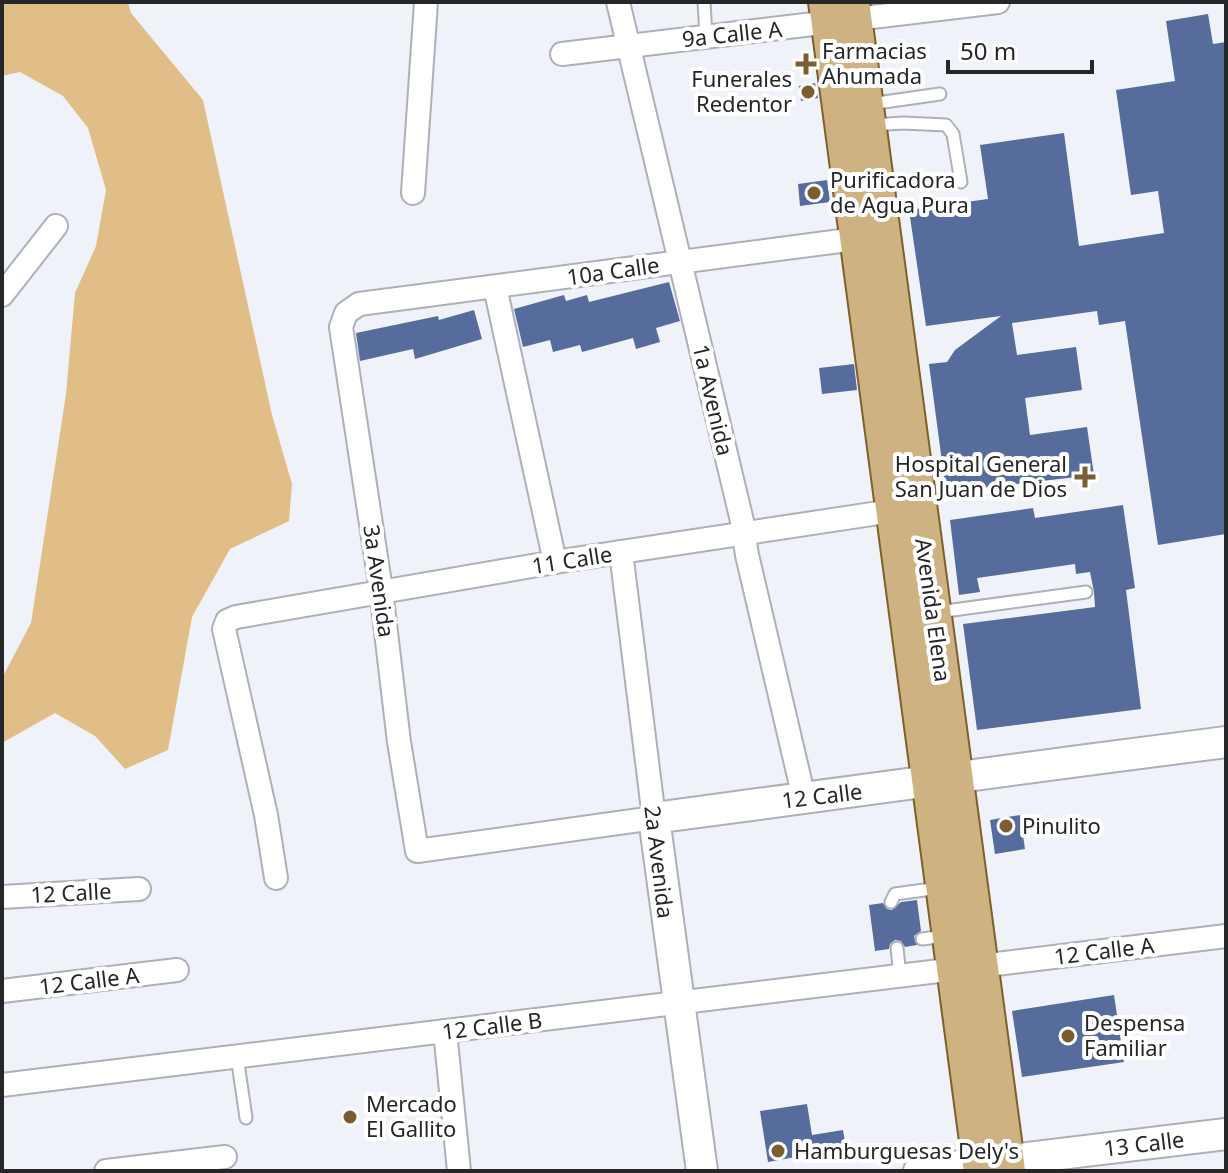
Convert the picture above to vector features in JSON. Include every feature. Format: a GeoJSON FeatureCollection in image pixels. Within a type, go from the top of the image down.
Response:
{"type":"FeatureCollection","features":[{"type":"Feature","properties":{"kind":"main road","name":"Avenida Elena"},"geometry":{"type":"LineString","coordinates":[[840,12],[867,115],[870,237]]}},
{"type":"Feature","properties":{"kind":"main road","name":"Avenida Elena"},"geometry":{"type":"LineString","coordinates":[[840,12],[994,1167]]}},
{"type":"Feature","properties":{"kind":"main road","name":"Avenida Elena"},"geometry":{"type":"LineString","coordinates":[[906,508],[933,612],[942,779],[943,887],[936,937],[968,967]]}},
{"type":"Feature","properties":{"kind":"main road","name":"12 Calle"},"geometry":{"type":"LineString","coordinates":[[654,818],[1226,742]]}},
{"type":"Feature","properties":{"kind":"main road","name":"2a Avenida"},"geometry":{"type":"LineString","coordinates":[[654,818],[702,1171]]}},
{"type":"Feature","properties":{"kind":"main road","name":"13 Calle"},"geometry":{"type":"LineString","coordinates":[[919,1171],[994,1167],[1226,1134]]}},
{"type":"Feature","properties":{"kind":"street"},"geometry":{"type":"LineString","coordinates":[[413,193],[426,2]]}},
{"type":"Feature","properties":{"kind":"street","name":"1a Avenida"},"geometry":{"type":"LineString","coordinates":[[618,2],[804,798]]}},
{"type":"Feature","properties":{"kind":"street","name":"9a Calle A"},"geometry":{"type":"LineString","coordinates":[[562,54],[706,36],[840,12],[998,2]]}},
{"type":"Feature","properties":{"kind":"street"},"geometry":{"type":"LineString","coordinates":[[2,295],[56,226]]}},
{"type":"Feature","properties":{"kind":"street","name":"10a Calle"},"geometry":{"type":"LineString","coordinates":[[346,313],[359,304],[870,237]]}},
{"type":"Feature","properties":{"kind":"street"},"geometry":{"type":"LineString","coordinates":[[495,287],[555,562]]}},
{"type":"Feature","properties":{"kind":"street","name":"3a Avenida"},"geometry":{"type":"LineString","coordinates":[[346,313],[341,327],[417,851]]}},
{"type":"Feature","properties":{"kind":"street","name":"11 Calle"},"geometry":{"type":"LineString","coordinates":[[276,878],[266,815],[224,629],[227,621],[381,590],[906,508]]}},
{"type":"Feature","properties":{"kind":"street","name":"2a Avenida"},"geometry":{"type":"LineString","coordinates":[[621,552],[654,818]]}},
{"type":"Feature","properties":{"kind":"street","name":"12 Calle"},"geometry":{"type":"LineString","coordinates":[[417,851],[654,818]]}},
{"type":"Feature","properties":{"kind":"street","name":"12 Calle"},"geometry":{"type":"LineString","coordinates":[[2,897],[139,889]]}},
{"type":"Feature","properties":{"kind":"street","name":"12 Calle A"},"geometry":{"type":"LineString","coordinates":[[968,967],[1226,936]]}},
{"type":"Feature","properties":{"kind":"street","name":"12 Calle B"},"geometry":{"type":"LineString","coordinates":[[2,1085],[968,967]]}},
{"type":"Feature","properties":{"kind":"street","name":"12 Calle A"},"geometry":{"type":"LineString","coordinates":[[2,991],[177,970]]}},
{"type":"Feature","properties":{"kind":"street"},"geometry":{"type":"LineString","coordinates":[[445,1031],[459,1171]]}},
{"type":"Feature","properties":{"kind":"street"},"geometry":{"type":"LineString","coordinates":[[106,1171],[225,1157]]}},
{"type":"Feature","properties":{"kind":"lane"},"geometry":{"type":"LineString","coordinates":[[704,2],[706,36]]}},
{"type":"Feature","properties":{"kind":"lane"},"geometry":{"type":"LineString","coordinates":[[867,115],[940,94]]}},
{"type":"Feature","properties":{"kind":"lane"},"geometry":{"type":"LineString","coordinates":[[867,115],[903,123],[946,125],[953,134],[961,182]]}},
{"type":"Feature","properties":{"kind":"lane"},"geometry":{"type":"LineString","coordinates":[[933,612],[1086,592]]}},
{"type":"Feature","properties":{"kind":"lane"},"geometry":{"type":"LineString","coordinates":[[891,902],[895,894],[943,887]]}},
{"type":"Feature","properties":{"kind":"lane"},"geometry":{"type":"LineString","coordinates":[[897,948],[900,976]]}},
{"type":"Feature","properties":{"kind":"lane"},"geometry":{"type":"LineString","coordinates":[[237,1056],[246,1118]]}},
{"type":"Feature","properties":{"kind":"shaded area"},"geometry":{"type":"Polygon","coordinates":[[[2,2],[128,2],[131,13],[203,100],[272,415],[292,484],[289,521],[230,549],[192,617],[168,750],[125,769],[95,736],[55,713],[2,743],[2,678],[31,623],[66,394],[75,293],[96,246],[106,190],[88,128],[63,96],[20,72],[2,76],[2,2]]]}},
{"type":"Feature","properties":{"kind":"building"},"geometry":{"type":"Polygon","coordinates":[[[1208,14],[1213,44],[1226,42],[1226,534],[1158,545],[1125,321],[1099,325],[1097,311],[1012,323],[1017,355],[1076,347],[1082,390],[1025,398],[1030,435],[1087,427],[1094,475],[946,492],[929,364],[947,362],[955,350],[1001,316],[926,326],[909,210],[988,199],[980,145],[1064,133],[1079,246],[1164,233],[1158,191],[1131,195],[1116,90],[1175,81],[1166,21],[1208,14]]]}},
{"type":"Feature","properties":{"kind":"building","name":"Funerales Redentor"},"geometry":{"type":"Polygon","coordinates":[[[815,83],[818,98],[801,101],[799,86],[815,83]]]}},
{"type":"Feature","properties":{"kind":"building","name":"Purificadora de Agua Pura"},"geometry":{"type":"Polygon","coordinates":[[[827,180],[830,202],[800,206],[798,184],[827,180]]]}},
{"type":"Feature","properties":{"kind":"building"},"geometry":{"type":"Polygon","coordinates":[[[669,282],[680,321],[656,328],[660,342],[636,349],[633,338],[582,352],[580,345],[553,352],[550,340],[523,347],[514,309],[564,295],[566,301],[587,295],[589,302],[669,282]]]}},
{"type":"Feature","properties":{"kind":"building"},"geometry":{"type":"Polygon","coordinates":[[[474,310],[482,339],[415,359],[413,349],[360,361],[356,333],[438,316],[439,320],[474,310]]]}},
{"type":"Feature","properties":{"kind":"building"},"geometry":{"type":"Polygon","coordinates":[[[854,364],[857,390],[822,394],[819,368],[854,364]]]}},
{"type":"Feature","properties":{"kind":"building"},"geometry":{"type":"Polygon","coordinates":[[[1123,505],[1135,588],[1126,590],[1141,709],[977,730],[963,624],[1095,607],[1094,592],[1090,572],[1076,574],[1075,564],[977,578],[980,592],[959,595],[950,520],[1033,508],[1035,518],[1123,505]]]}},
{"type":"Feature","properties":{"kind":"building"},"geometry":{"type":"Polygon","coordinates":[[[1020,815],[1025,849],[995,854],[990,820],[1020,815]]]}},
{"type":"Feature","properties":{"kind":"building"},"geometry":{"type":"Polygon","coordinates":[[[917,900],[921,931],[914,936],[917,945],[905,947],[901,941],[895,940],[889,949],[875,951],[869,905],[883,903],[892,910],[901,902],[917,900]]]}},
{"type":"Feature","properties":{"kind":"building","name":"Despensa Familiar"},"geometry":{"type":"Polygon","coordinates":[[[1114,995],[1124,1062],[1022,1077],[1012,1011],[1114,995]]]}},
{"type":"Feature","properties":{"kind":"building"},"geometry":{"type":"Polygon","coordinates":[[[807,1104],[812,1135],[843,1130],[846,1148],[768,1162],[760,1111],[807,1104]]]}},
{"type":"Feature","properties":{"kind":"place","name":"Farmacias Ahumada"},"geometry":{"type":"Point","coordinates":[806,64]}},
{"type":"Feature","properties":{"kind":"place","name":"Funerales Redentor"},"geometry":{"type":"Point","coordinates":[808,92]}},
{"type":"Feature","properties":{"kind":"place","name":"Purificadora de Agua Pura"},"geometry":{"type":"Point","coordinates":[814,193]}},
{"type":"Feature","properties":{"kind":"place","name":"Hospital General San Juan de Dios"},"geometry":{"type":"Point","coordinates":[1085,477]}},
{"type":"Feature","properties":{"kind":"place","name":"Pinulito"},"geometry":{"type":"Point","coordinates":[1006,826]}},
{"type":"Feature","properties":{"kind":"place","name":"Despensa Familiar"},"geometry":{"type":"Point","coordinates":[1068,1036]}},
{"type":"Feature","properties":{"kind":"place","name":"Mercado El Gallito"},"geometry":{"type":"Point","coordinates":[350,1117]}},
{"type":"Feature","properties":{"kind":"place","name":"Hamburguesas Dely's"},"geometry":{"type":"Point","coordinates":[778,1151]}}]}
